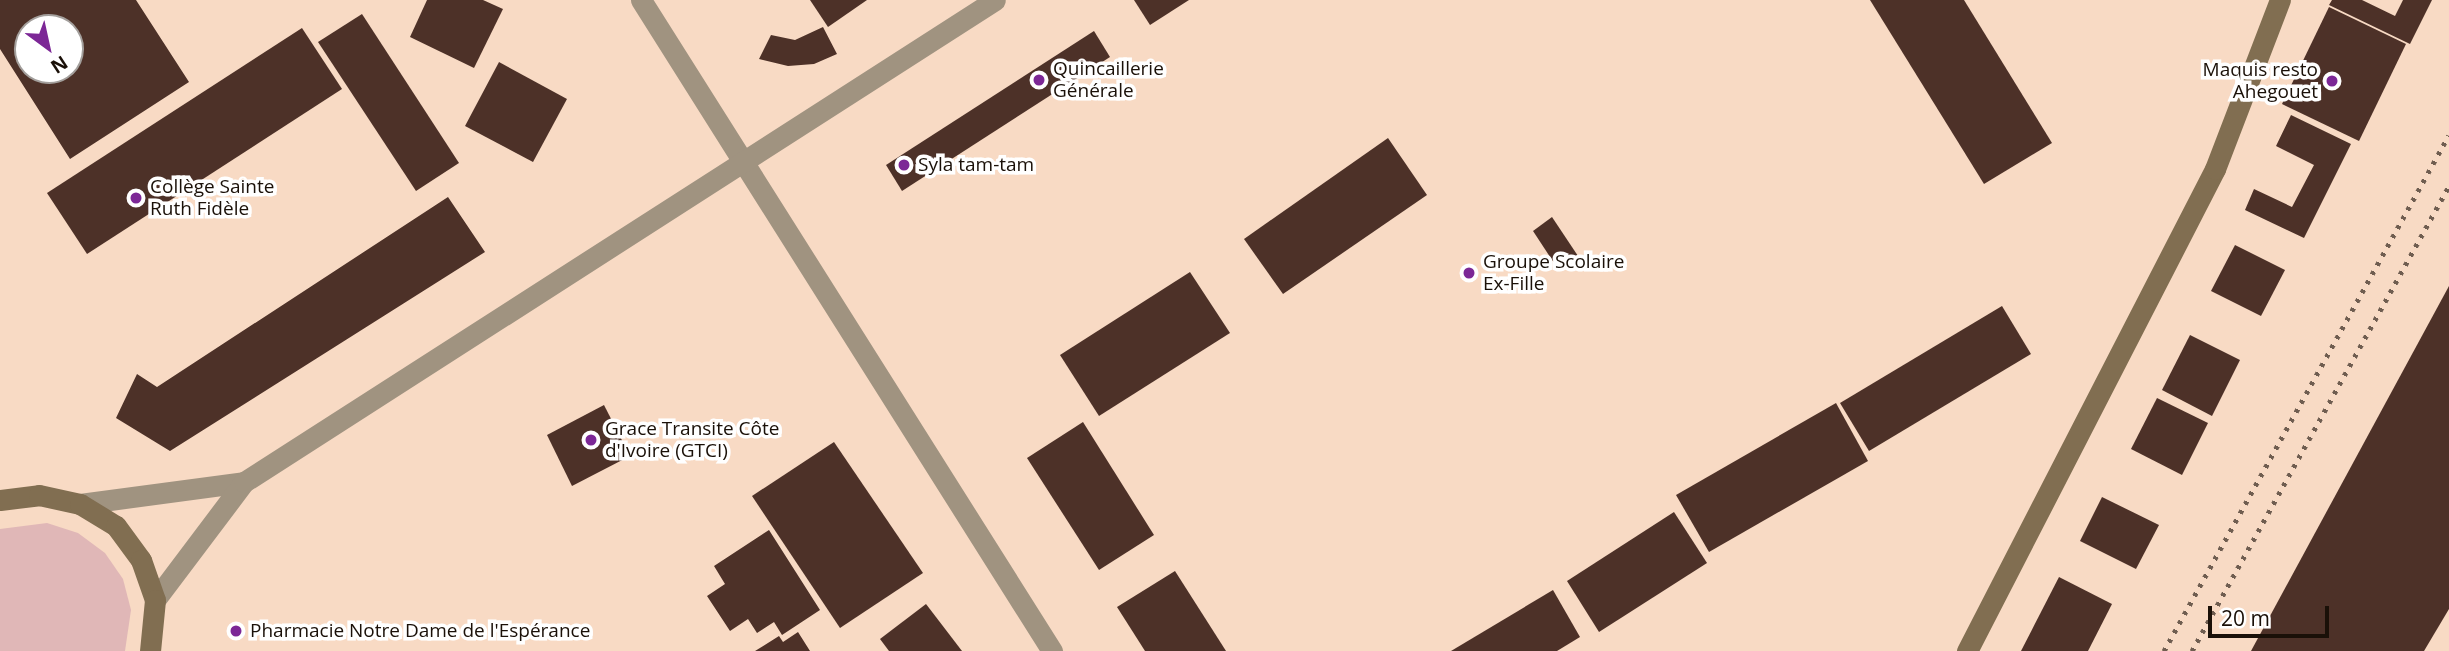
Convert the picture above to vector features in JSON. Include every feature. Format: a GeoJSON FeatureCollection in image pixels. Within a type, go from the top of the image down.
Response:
{"type":"FeatureCollection","features":[{"type":"Feature","properties":{"kind":"street"},"geometry":{"type":"LineString","coordinates":[[641,0],[1052,651]]}},
{"type":"Feature","properties":{"kind":"street"},"geometry":{"type":"LineString","coordinates":[[155,600],[244,482],[742,158],[995,0]]}},
{"type":"Feature","properties":{"kind":"street"},"geometry":{"type":"LineString","coordinates":[[1967,651],[2215,169],[2280,0]]}},
{"type":"Feature","properties":{"kind":"street"},"geometry":{"type":"LineString","coordinates":[[80,504],[244,482]]}},
{"type":"Feature","properties":{"kind":"street"},"geometry":{"type":"LineString","coordinates":[[0,500],[40,495],[80,504],[116,526],[141,560],[155,600],[155,649]]}},
{"type":"Feature","properties":{"kind":"shaded area"},"geometry":{"type":"Polygon","coordinates":[[[47,523],[78,533],[105,553],[123,579],[131,610],[125,651],[0,651],[0,529],[47,523]]]}},
{"type":"Feature","properties":{"kind":"building"},"geometry":{"type":"Polygon","coordinates":[[[0,0],[136,0],[189,82],[70,159],[22,84],[84,84],[84,14],[14,14],[14,71],[0,49],[0,0]]]}},
{"type":"Feature","properties":{"kind":"building"},"geometry":{"type":"Polygon","coordinates":[[[427,0],[483,0],[503,9],[474,68],[410,37],[427,0]]]}},
{"type":"Feature","properties":{"kind":"building"},"geometry":{"type":"Polygon","coordinates":[[[810,0],[867,0],[828,27],[810,0]]]}},
{"type":"Feature","properties":{"kind":"building"},"geometry":{"type":"Polygon","coordinates":[[[1134,0],[1189,0],[1150,25],[1134,0]]]}},
{"type":"Feature","properties":{"kind":"building"},"geometry":{"type":"Polygon","coordinates":[[[1870,0],[1964,0],[2052,143],[1984,184],[1870,0]]]}},
{"type":"Feature","properties":{"kind":"building"},"geometry":{"type":"Polygon","coordinates":[[[2332,0],[2362,0],[2395,16],[2403,0],[2432,0],[2410,44],[2329,5],[2332,0]]]}},
{"type":"Feature","properties":{"kind":"building"},"geometry":{"type":"Polygon","coordinates":[[[2329,7],[2406,44],[2359,141],[2282,104],[2329,7]]]}},
{"type":"Feature","properties":{"kind":"building"},"geometry":{"type":"Polygon","coordinates":[[[362,14],[459,163],[416,191],[318,42],[362,14]]]}},
{"type":"Feature","properties":{"kind":"building"},"geometry":{"type":"Polygon","coordinates":[[[823,27],[837,54],[814,64],[788,66],[759,59],[771,35],[795,40],[823,27]]]}},
{"type":"Feature","properties":{"kind":"building"},"geometry":{"type":"Polygon","coordinates":[[[302,28],[342,89],[87,254],[47,193],[302,28]]]}},
{"type":"Feature","properties":{"kind":"building"},"geometry":{"type":"Polygon","coordinates":[[[1094,31],[1110,57],[902,191],[886,165],[1094,31]]]}},
{"type":"Feature","properties":{"kind":"building"},"geometry":{"type":"Polygon","coordinates":[[[499,62],[567,99],[533,162],[465,126],[499,62]]]}},
{"type":"Feature","properties":{"kind":"building"},"geometry":{"type":"Polygon","coordinates":[[[2291,115],[2351,144],[2304,238],[2245,210],[2254,189],[2292,207],[2314,165],[2276,146],[2291,115]]]}},
{"type":"Feature","properties":{"kind":"building"},"geometry":{"type":"Polygon","coordinates":[[[1388,138],[1427,195],[1283,294],[1244,239],[1388,138]]]}},
{"type":"Feature","properties":{"kind":"building"},"geometry":{"type":"Polygon","coordinates":[[[448,197],[485,252],[170,451],[116,418],[137,374],[157,387],[448,197]]]}},
{"type":"Feature","properties":{"kind":"building"},"geometry":{"type":"Polygon","coordinates":[[[1552,217],[1578,256],[1558,269],[1533,231],[1552,217]]]}},
{"type":"Feature","properties":{"kind":"building"},"geometry":{"type":"Polygon","coordinates":[[[2235,245],[2285,270],[2261,316],[2211,291],[2235,245]]]}},
{"type":"Feature","properties":{"kind":"building"},"geometry":{"type":"Polygon","coordinates":[[[1190,272],[1230,333],[1099,416],[1060,355],[1190,272]]]}},
{"type":"Feature","properties":{"kind":"building"},"geometry":{"type":"Polygon","coordinates":[[[2449,286],[2449,609],[2424,651],[2251,651],[2449,286]]]}},
{"type":"Feature","properties":{"kind":"building"},"geometry":{"type":"Polygon","coordinates":[[[2002,306],[2031,354],[1869,451],[1840,403],[2002,306]]]}},
{"type":"Feature","properties":{"kind":"building"},"geometry":{"type":"Polygon","coordinates":[[[2190,335],[2240,360],[2212,416],[2162,390],[2190,335]]]}},
{"type":"Feature","properties":{"kind":"building"},"geometry":{"type":"Polygon","coordinates":[[[2157,398],[2208,423],[2182,475],[2131,449],[2157,398]]]}},
{"type":"Feature","properties":{"kind":"building"},"geometry":{"type":"Polygon","coordinates":[[[1836,403],[1868,461],[1709,552],[1676,495],[1836,403]]]}},
{"type":"Feature","properties":{"kind":"building"},"geometry":{"type":"Polygon","coordinates":[[[604,405],[630,456],[572,486],[547,435],[604,405]]]}},
{"type":"Feature","properties":{"kind":"building"},"geometry":{"type":"Polygon","coordinates":[[[1083,422],[1154,535],[1099,570],[1027,458],[1083,422]]]}},
{"type":"Feature","properties":{"kind":"building"},"geometry":{"type":"Polygon","coordinates":[[[834,442],[923,573],[840,628],[752,496],[834,442]]]}},
{"type":"Feature","properties":{"kind":"building"},"geometry":{"type":"Polygon","coordinates":[[[2102,497],[2159,525],[2136,569],[2080,541],[2102,497]]]}},
{"type":"Feature","properties":{"kind":"building"},"geometry":{"type":"Polygon","coordinates":[[[1674,512],[1707,563],[1599,632],[1567,581],[1674,512]]]}},
{"type":"Feature","properties":{"kind":"building"},"geometry":{"type":"Polygon","coordinates":[[[769,530],[820,610],[782,635],[774,622],[757,633],[748,619],[730,631],[707,596],[725,584],[714,566],[769,530]]]}},
{"type":"Feature","properties":{"kind":"building"},"geometry":{"type":"Polygon","coordinates":[[[1175,571],[1226,651],[1145,651],[1117,607],[1175,571]]]}},
{"type":"Feature","properties":{"kind":"building"},"geometry":{"type":"Polygon","coordinates":[[[2059,577],[2112,604],[2088,651],[2021,651],[2059,577]]]}},
{"type":"Feature","properties":{"kind":"building"},"geometry":{"type":"Polygon","coordinates":[[[1553,590],[1580,637],[1557,651],[1451,651],[1553,590]]]}},
{"type":"Feature","properties":{"kind":"building"},"geometry":{"type":"Polygon","coordinates":[[[926,604],[962,651],[889,651],[880,639],[926,604]]]}},
{"type":"Feature","properties":{"kind":"building"},"geometry":{"type":"Polygon","coordinates":[[[798,632],[810,651],[755,651],[779,636],[783,642],[798,632]]]}},
{"type":"Feature","properties":{"kind":"railway"},"geometry":{"type":"LineString","coordinates":[[2164,651],[2449,135]]}},
{"type":"Feature","properties":{"kind":"railway"},"geometry":{"type":"LineString","coordinates":[[2192,651],[2449,186]]}},
{"type":"Feature","properties":{"kind":"place","name":"Quincaillerie Générale"},"geometry":{"type":"Point","coordinates":[1039,80]}},
{"type":"Feature","properties":{"kind":"place","name":"Maquis resto Ahegouet"},"geometry":{"type":"Point","coordinates":[2332,81]}},
{"type":"Feature","properties":{"kind":"place","name":"Syla tam-tam"},"geometry":{"type":"Point","coordinates":[904,165]}},
{"type":"Feature","properties":{"kind":"place","name":"Collège Sainte Ruth Fidèle"},"geometry":{"type":"Point","coordinates":[136,198]}},
{"type":"Feature","properties":{"kind":"place","name":"Groupe Scolaire Ex-Fille"},"geometry":{"type":"Point","coordinates":[1469,273]}},
{"type":"Feature","properties":{"kind":"place","name":"Grace Transite Côte d'Ivoire (GTCI)"},"geometry":{"type":"Point","coordinates":[591,440]}},
{"type":"Feature","properties":{"kind":"place","name":"Pharmacie Notre Dame de l'Espérance"},"geometry":{"type":"Point","coordinates":[236,631]}}]}
